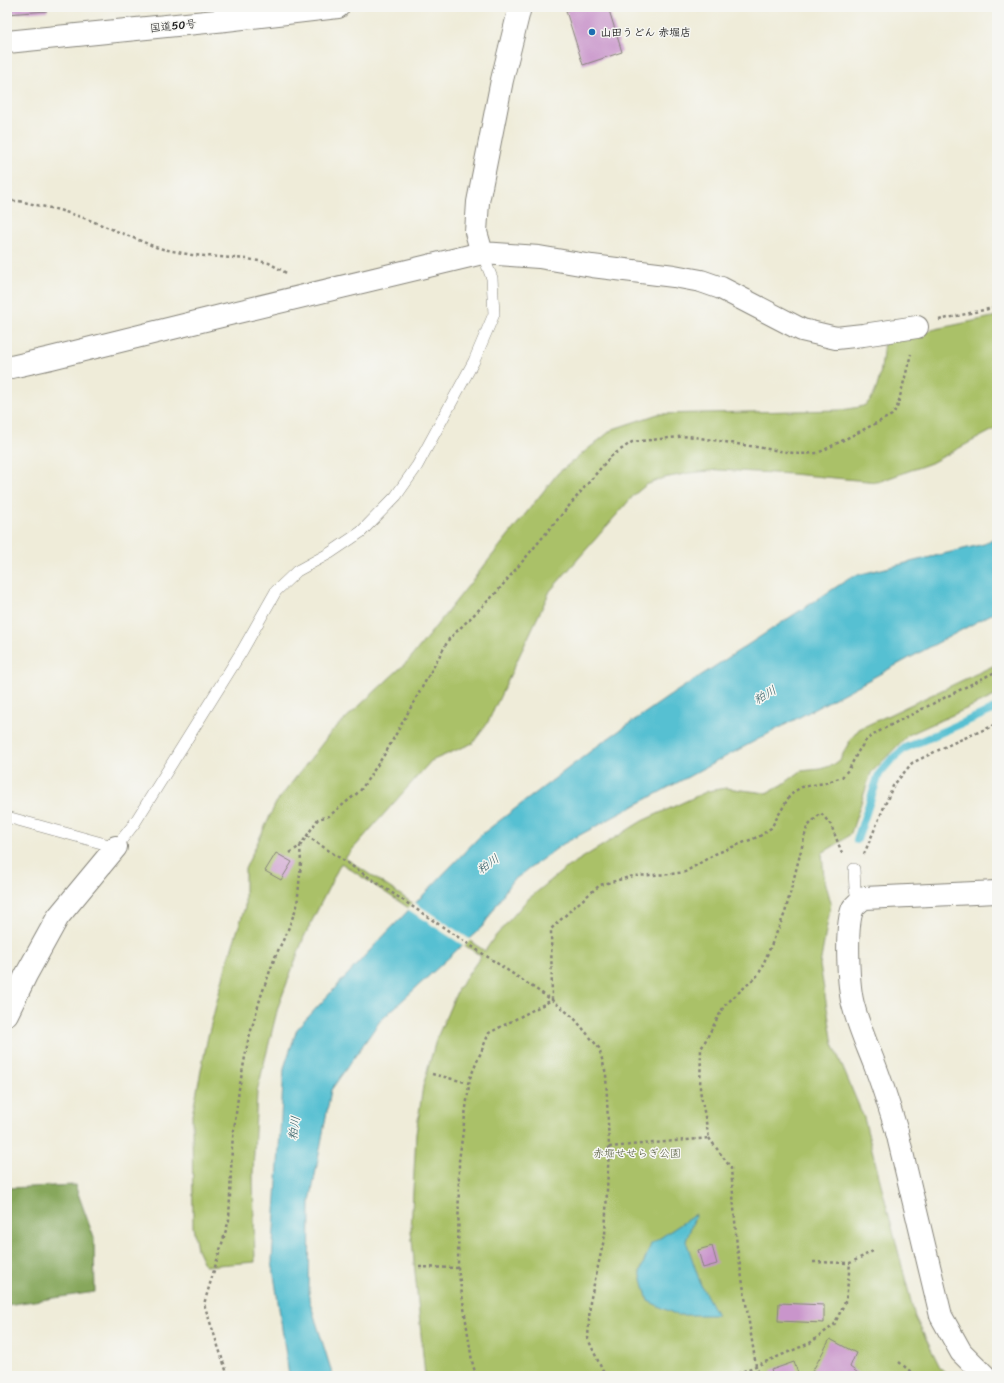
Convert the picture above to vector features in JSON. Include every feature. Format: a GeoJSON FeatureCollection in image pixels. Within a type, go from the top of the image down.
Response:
{"type":"FeatureCollection","features":[{"type":"Feature","properties":{"kind":"main road","name":"国道50号"},"geometry":{"type":"LineString","coordinates":[[7,42],[338,7]]}},
{"type":"Feature","properties":{"kind":"main road"},"geometry":{"type":"LineString","coordinates":[[482,253],[476,232],[478,202],[502,80],[520,7]]}},
{"type":"Feature","properties":{"kind":"main road"},"geometry":{"type":"LineString","coordinates":[[7,368],[59,357],[482,253],[539,257],[702,281],[720,288],[802,330],[836,338],[917,327]]}},
{"type":"Feature","properties":{"kind":"main road"},"geometry":{"type":"LineString","coordinates":[[7,1014],[26,975],[58,917],[116,847]]}},
{"type":"Feature","properties":{"kind":"main road"},"geometry":{"type":"LineString","coordinates":[[985,1376],[961,1352],[941,1316],[897,1132],[883,1086],[854,1008],[850,991],[849,940],[853,908],[864,898],[997,892]]}},
{"type":"Feature","properties":{"kind":"lane"},"geometry":{"type":"LineString","coordinates":[[7,817],[116,847],[138,817],[242,651],[276,591],[297,571],[330,553],[361,532],[396,496],[417,466],[474,361],[494,314],[492,278],[482,253]]}},
{"type":"Feature","properties":{"kind":"lane"},"geometry":{"type":"LineString","coordinates":[[854,869],[855,888],[858,902]]}},
{"type":"Feature","properties":{"kind":"path"},"geometry":{"type":"LineString","coordinates":[[7,201],[32,204],[87,219],[158,248],[192,255],[248,259],[269,263],[290,275],[301,297]]}},
{"type":"Feature","properties":{"kind":"path"},"geometry":{"type":"LineString","coordinates":[[290,853],[308,838],[318,819],[328,816],[360,791],[386,752],[449,639],[496,593],[610,457],[632,442],[688,436],[799,454],[818,453],[892,415],[897,408],[917,327],[947,318],[997,307]]}},
{"type":"Feature","properties":{"kind":"path"},"geometry":{"type":"LineString","coordinates":[[552,1000],[551,928],[600,885],[633,876],[685,872],[715,854],[760,836],[771,828],[789,797],[795,791],[802,787],[825,783],[842,777],[849,769],[866,739],[997,672]]}},
{"type":"Feature","properties":{"kind":"path"},"geometry":{"type":"LineString","coordinates":[[760,1376],[756,1366],[737,1247],[731,1168],[709,1138],[700,1090],[701,1050],[724,1006],[759,974],[785,912],[807,827],[821,813],[831,825],[847,864],[854,869],[863,856],[893,786],[912,763],[997,724]]}},
{"type":"Feature","properties":{"kind":"path"},"geometry":{"type":"LineString","coordinates":[[308,838],[552,1000],[574,1018],[599,1048],[606,1074],[609,1147],[605,1235],[590,1302],[588,1339],[606,1376]]}},
{"type":"Feature","properties":{"kind":"path"},"geometry":{"type":"LineString","coordinates":[[228,1376],[204,1304],[229,1220],[232,1146],[239,1089],[248,1042],[261,996],[275,957],[297,906],[301,863],[300,846]]}},
{"type":"Feature","properties":{"kind":"path"},"geometry":{"type":"LineString","coordinates":[[476,1376],[472,1361],[458,1268],[459,1161],[470,1078],[489,1033],[552,1000]]}},
{"type":"Feature","properties":{"kind":"path"},"geometry":{"type":"LineString","coordinates":[[432,1074],[469,1083]]}},
{"type":"Feature","properties":{"kind":"path"},"geometry":{"type":"LineString","coordinates":[[609,1147],[709,1138]]}},
{"type":"Feature","properties":{"kind":"path"},"geometry":{"type":"LineString","coordinates":[[813,1262],[850,1263],[873,1251]]}},
{"type":"Feature","properties":{"kind":"path"},"geometry":{"type":"LineString","coordinates":[[732,1376],[810,1343],[834,1325],[846,1300],[850,1263]]}},
{"type":"Feature","properties":{"kind":"path"},"geometry":{"type":"LineString","coordinates":[[419,1267],[458,1268]]}},
{"type":"Feature","properties":{"kind":"path"},"geometry":{"type":"LineString","coordinates":[[898,1362],[916,1376]]}},
{"type":"Feature","properties":{"kind":"green space","name":"赤堀せせらぎ公園"},"geometry":{"type":"Polygon","coordinates":[[[997,316],[997,428],[931,463],[878,482],[792,474],[718,470],[664,478],[646,485],[634,495],[550,591],[488,722],[473,743],[431,761],[345,858],[485,951],[493,939],[527,900],[566,868],[642,821],[708,791],[726,788],[766,793],[782,785],[801,771],[820,769],[833,765],[840,760],[850,740],[859,729],[997,664],[997,695],[908,735],[871,773],[851,833],[842,841],[822,853],[824,877],[831,903],[820,965],[833,1044],[864,1118],[915,1317],[940,1367],[949,1376],[425,1376],[411,1230],[416,1134],[423,1086],[436,1040],[458,989],[481,956],[341,863],[304,937],[278,1007],[257,1092],[253,1173],[255,1262],[205,1266],[197,1249],[193,1227],[192,1115],[208,1036],[226,966],[245,907],[245,869],[276,803],[332,731],[409,660],[558,473],[613,429],[658,414],[841,410],[863,406],[869,402],[874,395],[880,377],[884,340],[997,316]]]}},
{"type":"Feature","properties":{"kind":"green space"},"geometry":{"type":"Polygon","coordinates":[[[75,1185],[94,1238],[95,1292],[7,1305],[7,1188],[75,1185]]]}},
{"type":"Feature","properties":{"kind":"water","name":"粕川"},"geometry":{"type":"Polygon","coordinates":[[[997,536],[997,611],[563,844],[511,882],[483,926],[380,1021],[331,1090],[310,1202],[309,1299],[333,1376],[289,1376],[272,1261],[284,1068],[297,1029],[373,947],[482,834],[600,744],[671,695],[853,576],[984,544],[997,536]]]}},
{"type":"Feature","properties":{"kind":"water"},"geometry":{"type":"Polygon","coordinates":[[[696,1214],[686,1241],[701,1285],[717,1315],[677,1315],[648,1301],[640,1272],[651,1244],[696,1214]]]}},
{"type":"Feature","properties":{"kind":"pier"},"geometry":{"type":"Polygon","coordinates":[[[414,902],[471,940],[464,946],[407,909],[414,902]]]}},
{"type":"Feature","properties":{"kind":"building"},"geometry":{"type":"Polygon","coordinates":[[[7,7],[48,7],[47,11],[7,14],[7,7]]]}},
{"type":"Feature","properties":{"kind":"building"},"geometry":{"type":"Polygon","coordinates":[[[578,7],[608,7],[622,52],[583,65],[566,11],[578,7]]]}},
{"type":"Feature","properties":{"kind":"building"},"geometry":{"type":"Polygon","coordinates":[[[276,853],[292,862],[281,880],[265,871],[276,853]]]}},
{"type":"Feature","properties":{"kind":"building"},"geometry":{"type":"Polygon","coordinates":[[[712,1246],[717,1264],[703,1268],[698,1250],[712,1246]]]}},
{"type":"Feature","properties":{"kind":"building"},"geometry":{"type":"Polygon","coordinates":[[[779,1303],[824,1305],[824,1323],[778,1321],[779,1303]]]}},
{"type":"Feature","properties":{"kind":"building"},"geometry":{"type":"Polygon","coordinates":[[[830,1339],[856,1353],[850,1367],[862,1376],[803,1376],[812,1372],[830,1339]]]}},
{"type":"Feature","properties":{"kind":"building"},"geometry":{"type":"Polygon","coordinates":[[[794,1362],[799,1376],[773,1376],[771,1370],[794,1362]]]}},
{"type":"Feature","properties":{"kind":"waterway"},"geometry":{"type":"LineString","coordinates":[[857,840],[879,774],[891,760],[905,748],[997,708]]}},
{"type":"Feature","properties":{"kind":"place","name":"山田うどん 赤堀店"},"geometry":{"type":"Point","coordinates":[592,32]}}]}
